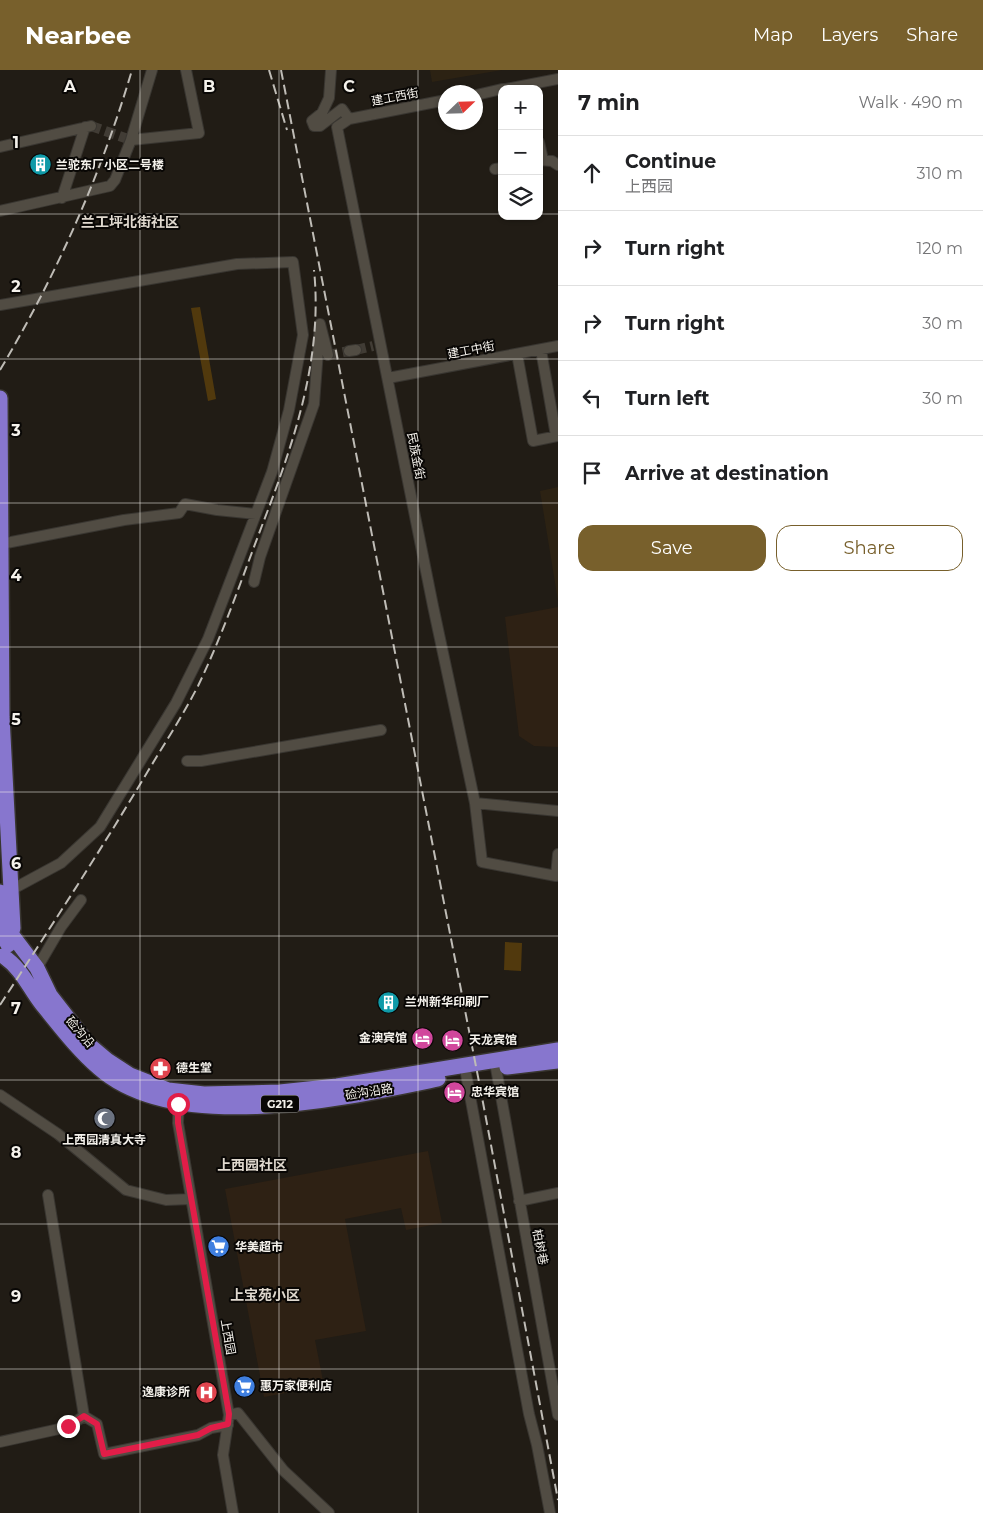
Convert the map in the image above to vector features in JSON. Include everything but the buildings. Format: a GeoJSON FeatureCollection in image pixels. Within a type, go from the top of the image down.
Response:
{"type":"FeatureCollection","features":[{"type":"Feature","properties":{"kind":"highway"},"geometry":{"type":"LineString","coordinates":[[0,398],[2,746],[6,891],[6,937],[2,959],[27,965]]}},
{"type":"Feature","properties":{"kind":"highway"},"geometry":{"type":"LineString","coordinates":[[6,937],[27,965]]}},
{"type":"Feature","properties":{"kind":"highway","name":"硷沟沿"},"geometry":{"type":"LineString","coordinates":[[27,965],[88,1044],[107,1060],[149,1084],[179,1098]]}},
{"type":"Feature","properties":{"kind":"highway","name":"硷沟沿"},"geometry":{"type":"LineString","coordinates":[[27,965],[68,1034],[100,1070],[124,1085],[145,1094],[179,1098]]}},
{"type":"Feature","properties":{"kind":"highway","name":"硷沟沿路"},"geometry":{"type":"LineString","coordinates":[[179,1098],[307,1090],[558,1050]]}},
{"type":"Feature","properties":{"kind":"highway","name":"硷沟沿路"},"geometry":{"type":"LineString","coordinates":[[179,1098],[242,1106],[290,1103],[381,1091],[496,1068],[558,1061]]}},
{"type":"Feature","properties":{"kind":"street"},"geometry":{"type":"LineString","coordinates":[[0,211],[110,186],[115,180],[131,140],[152,70]]}},
{"type":"Feature","properties":{"kind":"street"},"geometry":{"type":"LineString","coordinates":[[131,140],[199,133],[186,70]]}},
{"type":"Feature","properties":{"kind":"street","name":"建工西街"},"geometry":{"type":"LineString","coordinates":[[331,70],[329,98],[322,113],[312,121],[314,126],[320,126],[342,109],[349,119],[438,102]]}},
{"type":"Feature","properties":{"kind":"street"},"geometry":{"type":"LineString","coordinates":[[527,85],[558,79]]}},
{"type":"Feature","properties":{"kind":"street"},"geometry":{"type":"LineString","coordinates":[[483,93],[498,91]]}},
{"type":"Feature","properties":{"kind":"street","name":"民族金街"},"geometry":{"type":"LineString","coordinates":[[349,119],[338,127],[378,345],[388,378],[433,606],[475,803],[482,862],[556,876],[558,854]]}},
{"type":"Feature","properties":{"kind":"street"},"geometry":{"type":"LineString","coordinates":[[0,146],[88,126],[62,198]]}},
{"type":"Feature","properties":{"kind":"street"},"geometry":{"type":"LineString","coordinates":[[543,161],[558,165]]}},
{"type":"Feature","properties":{"kind":"street"},"geometry":{"type":"LineString","coordinates":[[0,305],[236,264],[293,262],[303,335],[286,419],[272,472],[208,639],[184,687],[142,761],[100,827],[61,864],[6,891]]}},
{"type":"Feature","properties":{"kind":"street"},"geometry":{"type":"LineString","coordinates":[[254,582],[260,558],[314,404],[320,324],[328,355]]}},
{"type":"Feature","properties":{"kind":"street","name":"建工中街"},"geometry":{"type":"LineString","coordinates":[[388,378],[558,346]]}},
{"type":"Feature","properties":{"kind":"street"},"geometry":{"type":"LineString","coordinates":[[517,354],[532,441],[557,436],[541,350]]}},
{"type":"Feature","properties":{"kind":"street"},"geometry":{"type":"LineString","coordinates":[[1,544],[124,520],[179,513],[185,504],[256,514]]}},
{"type":"Feature","properties":{"kind":"street"},"geometry":{"type":"LineString","coordinates":[[187,762],[381,730]]}},
{"type":"Feature","properties":{"kind":"street"},"geometry":{"type":"LineString","coordinates":[[475,803],[558,811]]}},
{"type":"Feature","properties":{"kind":"street"},"geometry":{"type":"LineString","coordinates":[[27,965],[61,927],[81,900]]}},
{"type":"Feature","properties":{"kind":"street","name":"柏树巷"},"geometry":{"type":"LineString","coordinates":[[496,1068],[518,1201],[558,1416]]}},
{"type":"Feature","properties":{"kind":"street"},"geometry":{"type":"LineString","coordinates":[[466,1074],[527,1405],[537,1444],[550,1513]]}},
{"type":"Feature","properties":{"kind":"street"},"geometry":{"type":"LineString","coordinates":[[0,1095],[58,1134],[126,1190],[166,1200],[191,1199]]}},
{"type":"Feature","properties":{"kind":"street","name":"上西园"},"geometry":{"type":"LineString","coordinates":[[179,1098],[178,1123],[228,1420],[223,1455],[233,1513]]}},
{"type":"Feature","properties":{"kind":"street"},"geometry":{"type":"LineString","coordinates":[[518,1201],[558,1193]]}},
{"type":"Feature","properties":{"kind":"street"},"geometry":{"type":"LineString","coordinates":[[48,1195],[84,1416],[97,1424],[104,1454],[198,1435],[238,1413],[284,1471],[329,1513]]}},
{"type":"Feature","properties":{"kind":"street"},"geometry":{"type":"LineString","coordinates":[[0,1442],[68,1426],[84,1416]]}},
{"type":"Feature","properties":{"kind":"shaded area"},"geometry":{"type":"Polygon","coordinates":[[[430,70],[502,70],[432,82],[430,70]]]}},
{"type":"Feature","properties":{"kind":"shaded area"},"geometry":{"type":"Polygon","coordinates":[[[200,307],[216,399],[208,401],[191,308],[200,307]]]}},
{"type":"Feature","properties":{"kind":"shaded area"},"geometry":{"type":"Polygon","coordinates":[[[558,487],[558,601],[540,491],[558,487]]]}},
{"type":"Feature","properties":{"kind":"shaded area"},"geometry":{"type":"Polygon","coordinates":[[[558,607],[558,747],[534,746],[519,736],[505,617],[558,607]]]}},
{"type":"Feature","properties":{"kind":"shaded area"},"geometry":{"type":"Polygon","coordinates":[[[505,942],[522,943],[521,971],[504,970],[505,942]]]}},
{"type":"Feature","properties":{"kind":"shaded area"},"geometry":{"type":"Polygon","coordinates":[[[428,1151],[442,1223],[406,1230],[401,1208],[345,1219],[366,1331],[315,1340],[324,1386],[264,1397],[225,1189],[428,1151]]]}},
{"type":"Feature","properties":{"kind":"tunnel"},"geometry":{"type":"LineString","coordinates":[[91,126],[131,140]]}},
{"type":"Feature","properties":{"kind":"tunnel"},"geometry":{"type":"LineString","coordinates":[[356,350],[373,346]]}},
{"type":"Feature","properties":{"kind":"tunnel"},"geometry":{"type":"LineString","coordinates":[[328,355],[349,351]]}},
{"type":"Feature","properties":{"kind":"railway"},"geometry":{"type":"LineString","coordinates":[[0,370],[40,298],[75,224],[106,148],[132,70]]}},
{"type":"Feature","properties":{"kind":"railway"},"geometry":{"type":"LineString","coordinates":[[269,70],[287,130]]}},
{"type":"Feature","properties":{"kind":"railway"},"geometry":{"type":"LineString","coordinates":[[281,70],[481,1092],[558,1500]]}},
{"type":"Feature","properties":{"kind":"railway"},"geometry":{"type":"LineString","coordinates":[[0,1005],[94,859],[174,729],[198,686],[216,646],[285,462],[304,399],[314,335],[316,303],[314,270]]}},
{"type":"Feature","properties":{"kind":"place","name":"兰驼东厂小区二号楼"},"geometry":{"type":"Point","coordinates":[40,165]}},
{"type":"Feature","properties":{"kind":"place","name":"兰州新华印刷厂"},"geometry":{"type":"Point","coordinates":[389,1002]}},
{"type":"Feature","properties":{"kind":"place","name":"金澳宾馆"},"geometry":{"type":"Point","coordinates":[423,1038]}},
{"type":"Feature","properties":{"kind":"place","name":"天龙宾馆"},"geometry":{"type":"Point","coordinates":[453,1040]}},
{"type":"Feature","properties":{"kind":"place","name":"德生堂"},"geometry":{"type":"Point","coordinates":[160,1068]}},
{"type":"Feature","properties":{"kind":"place","name":"忠华宾馆"},"geometry":{"type":"Point","coordinates":[455,1092]}},
{"type":"Feature","properties":{"kind":"place","name":"上西园清真大寺"},"geometry":{"type":"Point","coordinates":[104,1119]}},
{"type":"Feature","properties":{"kind":"place","name":"华美超市"},"geometry":{"type":"Point","coordinates":[219,1247]}},
{"type":"Feature","properties":{"kind":"place","name":"惠万家便利店"},"geometry":{"type":"Point","coordinates":[244,1386]}},
{"type":"Feature","properties":{"kind":"place","name":"逸康诊所"},"geometry":{"type":"Point","coordinates":[206,1392]}},
{"type":"Feature","properties":{"kind":"district","name":"兰工坪北街社区"},"geometry":{"type":"Point","coordinates":[130,222]}},
{"type":"Feature","properties":{"kind":"district","name":"上西园社区"},"geometry":{"type":"Point","coordinates":[252,1165]}},
{"type":"Feature","properties":{"kind":"district","name":"上宝苑小区"},"geometry":{"type":"Point","coordinates":[265,1295]}},
{"type":"Feature","properties":{"kind":"route"},"geometry":{"type":"LineString","coordinates":[[68,1426],[84,1416],[97,1424],[101,1434],[104,1454],[198,1435],[211,1428],[228,1424],[229,1414],[178,1123],[178,1104]]}}]}
